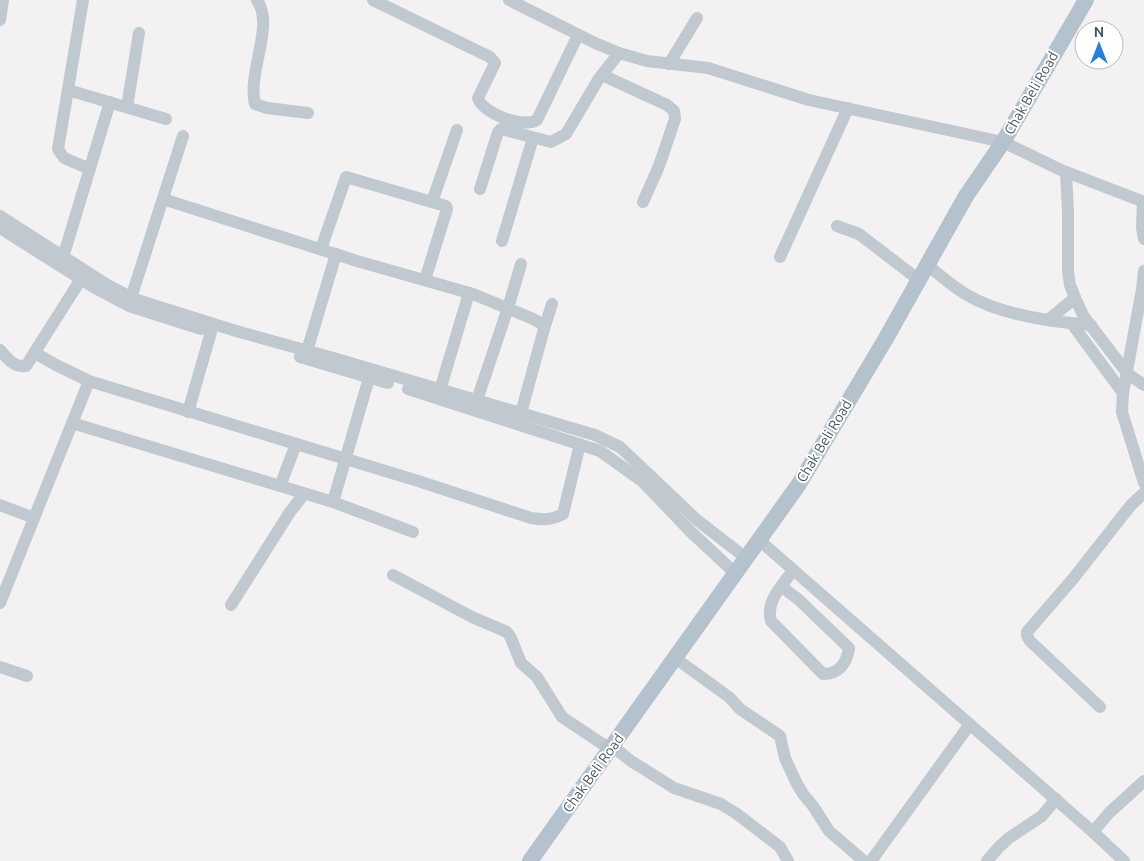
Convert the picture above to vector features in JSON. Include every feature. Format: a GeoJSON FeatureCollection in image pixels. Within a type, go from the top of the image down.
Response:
{"type":"FeatureCollection","features":[{"type":"Feature","properties":{"kind":"main road","name":"Chak Beli Road"},"geometry":{"type":"LineString","coordinates":[[530,861],[799,484],[966,196],[1003,142],[1086,0]]}},
{"type":"Feature","properties":{"kind":"street"},"geometry":{"type":"LineString","coordinates":[[0,20],[3,0]]}},
{"type":"Feature","properties":{"kind":"street"},"geometry":{"type":"LineString","coordinates":[[83,0],[58,151],[64,158],[90,169]]}},
{"type":"Feature","properties":{"kind":"street"},"geometry":{"type":"LineString","coordinates":[[258,0],[263,20],[252,84],[252,95],[255,104],[267,108],[308,113]]}},
{"type":"Feature","properties":{"kind":"street"},"geometry":{"type":"LineString","coordinates":[[373,0],[490,57],[495,63],[481,89],[478,98],[479,103],[512,122],[532,123],[537,120],[578,35]]}},
{"type":"Feature","properties":{"kind":"street"},"geometry":{"type":"LineString","coordinates":[[509,0],[531,5],[578,35],[619,53],[647,61],[708,68],[808,100],[1003,142],[1066,172],[1143,202],[1142,228],[1144,239]]}},
{"type":"Feature","properties":{"kind":"street"},"geometry":{"type":"LineString","coordinates":[[669,64],[697,18]]}},
{"type":"Feature","properties":{"kind":"street"},"geometry":{"type":"LineString","coordinates":[[127,107],[139,33]]}},
{"type":"Feature","properties":{"kind":"street"},"geometry":{"type":"LineString","coordinates":[[480,189],[498,132],[501,129],[551,142],[566,134],[602,75],[619,53]]}},
{"type":"Feature","properties":{"kind":"street"},"geometry":{"type":"LineString","coordinates":[[602,75],[674,111],[675,119],[656,173],[643,202]]}},
{"type":"Feature","properties":{"kind":"street"},"geometry":{"type":"LineString","coordinates":[[68,90],[166,119]]}},
{"type":"Feature","properties":{"kind":"street"},"geometry":{"type":"LineString","coordinates":[[62,261],[110,102]]}},
{"type":"Feature","properties":{"kind":"street"},"geometry":{"type":"LineString","coordinates":[[780,257],[848,108]]}},
{"type":"Feature","properties":{"kind":"street"},"geometry":{"type":"LineString","coordinates":[[432,202],[457,130]]}},
{"type":"Feature","properties":{"kind":"street"},"geometry":{"type":"LineString","coordinates":[[131,298],[183,136]]}},
{"type":"Feature","properties":{"kind":"street"},"geometry":{"type":"LineString","coordinates":[[502,241],[533,138]]}},
{"type":"Feature","properties":{"kind":"street"},"geometry":{"type":"LineString","coordinates":[[1066,172],[1068,271],[1070,285],[1084,316],[1128,374],[1144,385]]}},
{"type":"Feature","properties":{"kind":"street"},"geometry":{"type":"LineString","coordinates":[[321,249],[346,177],[349,177],[446,206],[447,209],[425,280]]}},
{"type":"Feature","properties":{"kind":"street"},"geometry":{"type":"LineString","coordinates":[[163,199],[336,254],[469,293],[531,318],[542,324],[544,329]]}},
{"type":"Feature","properties":{"kind":"street"},"geometry":{"type":"LineString","coordinates":[[0,216],[62,261],[81,279],[129,306],[211,332],[440,390],[595,435],[620,447],[697,520],[746,558]]}},
{"type":"Feature","properties":{"kind":"street"},"geometry":{"type":"LineString","coordinates":[[837,226],[859,234],[919,280]]}},
{"type":"Feature","properties":{"kind":"street"},"geometry":{"type":"LineString","coordinates":[[0,228],[131,298],[307,351],[370,378],[600,451],[636,476],[735,573]]}},
{"type":"Feature","properties":{"kind":"street"},"geometry":{"type":"LineString","coordinates":[[307,351],[336,254]]}},
{"type":"Feature","properties":{"kind":"street"},"geometry":{"type":"LineString","coordinates":[[477,400],[521,264]]}},
{"type":"Feature","properties":{"kind":"street"},"geometry":{"type":"LineString","coordinates":[[927,265],[968,295],[1000,309],[1048,320],[1091,325]]}},
{"type":"Feature","properties":{"kind":"street"},"geometry":{"type":"LineString","coordinates":[[1144,271],[1128,374],[1123,393],[1122,412],[1144,484]]}},
{"type":"Feature","properties":{"kind":"street"},"geometry":{"type":"LineString","coordinates":[[0,350],[16,365],[22,367],[30,362],[81,279]]}},
{"type":"Feature","properties":{"kind":"street"},"geometry":{"type":"LineString","coordinates":[[440,390],[469,293]]}},
{"type":"Feature","properties":{"kind":"street"},"geometry":{"type":"LineString","coordinates":[[1048,320],[1075,298]]}},
{"type":"Feature","properties":{"kind":"street"},"geometry":{"type":"LineString","coordinates":[[522,414],[552,304]]}},
{"type":"Feature","properties":{"kind":"street"},"geometry":{"type":"LineString","coordinates":[[1072,324],[1123,393]]}},
{"type":"Feature","properties":{"kind":"street"},"geometry":{"type":"LineString","coordinates":[[188,412],[211,332]]}},
{"type":"Feature","properties":{"kind":"street"},"geometry":{"type":"LineString","coordinates":[[1097,358],[1106,358],[1109,349]]}},
{"type":"Feature","properties":{"kind":"street"},"geometry":{"type":"LineString","coordinates":[[35,353],[89,380],[531,518],[543,520],[556,518],[562,514],[580,444]]}},
{"type":"Feature","properties":{"kind":"street"},"geometry":{"type":"LineString","coordinates":[[1106,371],[1110,363],[1118,361]]}},
{"type":"Feature","properties":{"kind":"street"},"geometry":{"type":"LineString","coordinates":[[333,502],[370,378]]}},
{"type":"Feature","properties":{"kind":"street"},"geometry":{"type":"LineString","coordinates":[[0,603],[89,380]]}},
{"type":"Feature","properties":{"kind":"street"},"geometry":{"type":"LineString","coordinates":[[72,423],[333,502],[413,532]]}},
{"type":"Feature","properties":{"kind":"street"},"geometry":{"type":"LineString","coordinates":[[280,486],[296,444]]}},
{"type":"Feature","properties":{"kind":"street"},"geometry":{"type":"LineString","coordinates":[[1100,707],[1030,641],[1027,632],[1072,580],[1131,505],[1144,493]]}},
{"type":"Feature","properties":{"kind":"street"},"geometry":{"type":"LineString","coordinates":[[231,606],[290,512],[304,494]]}},
{"type":"Feature","properties":{"kind":"street"},"geometry":{"type":"LineString","coordinates":[[0,506],[34,518]]}},
{"type":"Feature","properties":{"kind":"street"},"geometry":{"type":"LineString","coordinates":[[759,540],[1056,799],[1124,861]]}},
{"type":"Feature","properties":{"kind":"street"},"geometry":{"type":"LineString","coordinates":[[782,587],[798,598],[849,648],[848,655],[836,672],[823,674],[771,621],[768,612],[770,606],[782,587],[793,570]]}},
{"type":"Feature","properties":{"kind":"street"},"geometry":{"type":"LineString","coordinates":[[392,575],[472,617],[507,632],[521,663],[537,677],[562,717],[674,788],[721,804],[738,814],[780,847],[788,861]]}},
{"type":"Feature","properties":{"kind":"street"},"geometry":{"type":"LineString","coordinates":[[675,658],[729,697],[740,709],[780,736],[786,758],[803,794],[814,806],[829,831],[864,861]]}},
{"type":"Feature","properties":{"kind":"street"},"geometry":{"type":"LineString","coordinates":[[0,667],[26,676]]}},
{"type":"Feature","properties":{"kind":"street"},"geometry":{"type":"LineString","coordinates":[[871,861],[970,724]]}},
{"type":"Feature","properties":{"kind":"street"},"geometry":{"type":"LineString","coordinates":[[1093,832],[1109,813],[1144,781]]}},
{"type":"Feature","properties":{"kind":"street"},"geometry":{"type":"LineString","coordinates":[[987,861],[999,847],[1042,816],[1056,799]]}}]}
